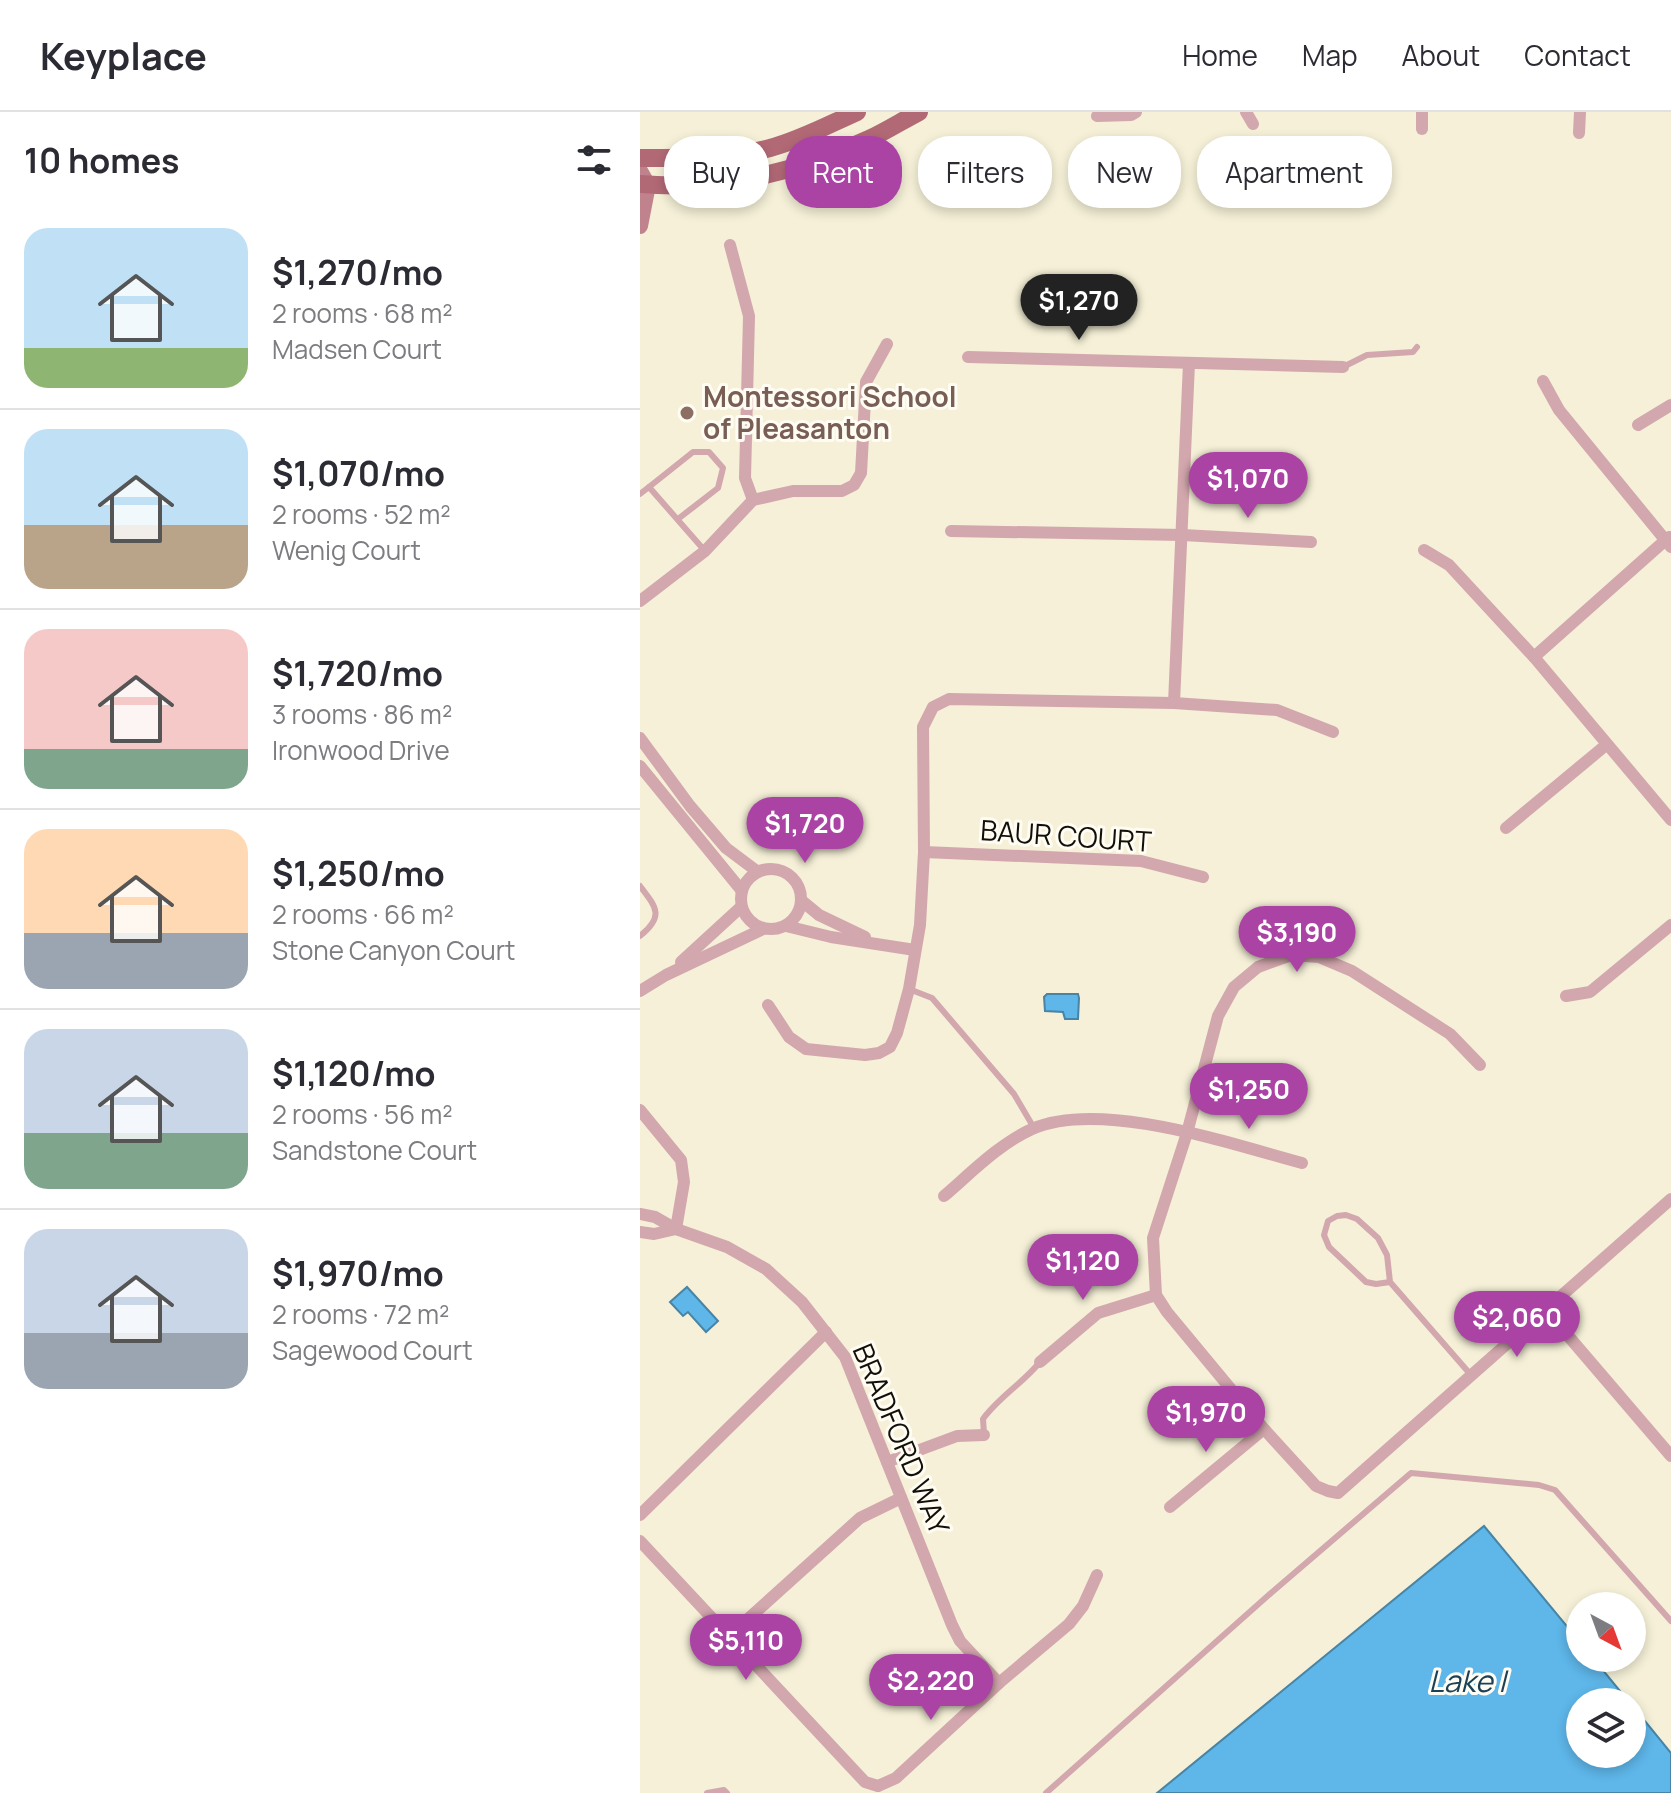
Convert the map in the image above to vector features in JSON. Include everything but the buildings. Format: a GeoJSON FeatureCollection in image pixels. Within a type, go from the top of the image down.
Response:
{"type":"FeatureCollection","features":[{"type":"Feature","properties":{"kind":"main road"},"geometry":{"type":"LineString","coordinates":[[640,158],[729,156],[769,149],[857,112]]}},
{"type":"Feature","properties":{"kind":"main road"},"geometry":{"type":"LineString","coordinates":[[643,180],[674,186],[729,182],[789,170],[871,138],[919,112]]}},
{"type":"Feature","properties":{"kind":"street"},"geometry":{"type":"LineString","coordinates":[[1097,116],[1131,115],[1136,112]]}},
{"type":"Feature","properties":{"kind":"street"},"geometry":{"type":"LineString","coordinates":[[1422,112],[1422,129]]}},
{"type":"Feature","properties":{"kind":"street"},"geometry":{"type":"LineString","coordinates":[[1579,133],[1580,112]]}},
{"type":"Feature","properties":{"kind":"street"},"geometry":{"type":"LineString","coordinates":[[640,226],[643,180]]}},
{"type":"Feature","properties":{"kind":"street"},"geometry":{"type":"LineString","coordinates":[[730,245],[749,316],[745,478],[753,500]]}},
{"type":"Feature","properties":{"kind":"street"},"geometry":{"type":"LineString","coordinates":[[642,596],[705,551],[753,500],[793,491],[842,491],[854,485],[861,473],[866,382],[887,344]]}},
{"type":"Feature","properties":{"kind":"street"},"geometry":{"type":"LineString","coordinates":[[968,357],[1343,367]]}},
{"type":"Feature","properties":{"kind":"street"},"geometry":{"type":"LineString","coordinates":[[1174,703],[1189,363]]}},
{"type":"Feature","properties":{"kind":"street"},"geometry":{"type":"LineString","coordinates":[[1534,657],[1669,540],[1559,410],[1543,381]]}},
{"type":"Feature","properties":{"kind":"street"},"geometry":{"type":"LineString","coordinates":[[1638,425],[1671,405]]}},
{"type":"Feature","properties":{"kind":"street"},"geometry":{"type":"LineString","coordinates":[[951,531],[1183,535],[1311,542]]}},
{"type":"Feature","properties":{"kind":"street"},"geometry":{"type":"LineString","coordinates":[[1424,550],[1449,565],[1534,657],[1671,820]]}},
{"type":"Feature","properties":{"kind":"street"},"geometry":{"type":"LineString","coordinates":[[768,1005],[789,1037],[806,1049],[865,1055],[890,1047],[909,989],[920,925],[924,852],[923,727],[933,707],[949,699],[1174,703],[1277,710],[1333,732]]}},
{"type":"Feature","properties":{"kind":"street"},"geometry":{"type":"LineString","coordinates":[[640,738],[690,806],[726,848],[758,872]]}},
{"type":"Feature","properties":{"kind":"street"},"geometry":{"type":"LineString","coordinates":[[1506,828],[1606,745]]}},
{"type":"Feature","properties":{"kind":"street"},"geometry":{"type":"LineString","coordinates":[[640,766],[742,891]]}},
{"type":"Feature","properties":{"kind":"street","name":"BAUR COURT"},"geometry":{"type":"LineString","coordinates":[[924,852],[1141,861],[1203,877]]}},
{"type":"Feature","properties":{"kind":"street"},"geometry":{"type":"LineString","coordinates":[[786,926],[797,915],[802,901],[799,887],[790,875],[774,869],[751,876],[742,891],[741,907],[749,922],[763,929],[786,926],[831,937],[915,950]]}},
{"type":"Feature","properties":{"kind":"street"},"geometry":{"type":"LineString","coordinates":[[802,901],[819,915],[875,942]]}},
{"type":"Feature","properties":{"kind":"street"},"geometry":{"type":"LineString","coordinates":[[666,975],[741,907]]}},
{"type":"Feature","properties":{"kind":"street"},"geometry":{"type":"LineString","coordinates":[[1566,996],[1590,992],[1671,925]]}},
{"type":"Feature","properties":{"kind":"street"},"geometry":{"type":"LineString","coordinates":[[640,991],[666,975],[763,929]]}},
{"type":"Feature","properties":{"kind":"street"},"geometry":{"type":"LineString","coordinates":[[1480,1065],[1450,1034],[1352,971],[1319,957],[1291,955],[1258,967],[1234,987],[1218,1016],[1187,1133],[1153,1238],[1156,1295],[1264,1429],[1316,1486],[1338,1493],[1671,1199]]}},
{"type":"Feature","properties":{"kind":"street"},"geometry":{"type":"LineString","coordinates":[[640,1110],[681,1160],[684,1182],[676,1229]]}},
{"type":"Feature","properties":{"kind":"street"},"geometry":{"type":"LineString","coordinates":[[944,1196],[1011,1140],[1034,1128],[1067,1120],[1123,1120],[1302,1163]]}},
{"type":"Feature","properties":{"kind":"street","name":"BRADFORD WAY"},"geometry":{"type":"LineString","coordinates":[[640,1214],[655,1217],[676,1229],[727,1247],[766,1269],[802,1302],[826,1332],[845,1357],[952,1625],[960,1641],[999,1683]]}},
{"type":"Feature","properties":{"kind":"street","name":"BRADFORD WAY"},"geometry":{"type":"LineString","coordinates":[[640,1232],[654,1234],[676,1229]]}},
{"type":"Feature","properties":{"kind":"street"},"geometry":{"type":"LineString","coordinates":[[1040,1362],[1098,1313],[1156,1295]]}},
{"type":"Feature","properties":{"kind":"street"},"geometry":{"type":"LineString","coordinates":[[1546,1310],[1671,1456]]}},
{"type":"Feature","properties":{"kind":"street"},"geometry":{"type":"LineString","coordinates":[[640,1515],[826,1332]]}},
{"type":"Feature","properties":{"kind":"street"},"geometry":{"type":"LineString","coordinates":[[1170,1507],[1264,1429]]}},
{"type":"Feature","properties":{"kind":"street"},"geometry":{"type":"LineString","coordinates":[[887,1462],[957,1436],[984,1435]]}},
{"type":"Feature","properties":{"kind":"street"},"geometry":{"type":"LineString","coordinates":[[728,1637],[860,1518],[901,1498]]}},
{"type":"Feature","properties":{"kind":"street"},"geometry":{"type":"LineString","coordinates":[[640,1541],[865,1782],[878,1789],[896,1778],[999,1683],[1069,1624],[1083,1606],[1097,1575]]}},
{"type":"Feature","properties":{"kind":"lane"},"geometry":{"type":"LineString","coordinates":[[1343,367],[1367,355],[1413,352],[1417,347]]}},
{"type":"Feature","properties":{"kind":"lane"},"geometry":{"type":"LineString","coordinates":[[640,494],[693,452],[709,452],[723,468],[718,488],[678,519]]}},
{"type":"Feature","properties":{"kind":"lane"},"geometry":{"type":"LineString","coordinates":[[649,487],[705,551]]}},
{"type":"Feature","properties":{"kind":"lane"},"geometry":{"type":"LineString","coordinates":[[640,886],[656,913],[649,929],[640,936]]}},
{"type":"Feature","properties":{"kind":"lane"},"geometry":{"type":"LineString","coordinates":[[909,989],[932,998],[1014,1094],[1034,1128]]}},
{"type":"Feature","properties":{"kind":"lane"},"geometry":{"type":"LineString","coordinates":[[1390,1282],[1366,1282],[1329,1247],[1324,1235],[1328,1221],[1346,1215],[1357,1219],[1378,1238],[1387,1255],[1390,1282],[1471,1375]]}},
{"type":"Feature","properties":{"kind":"lane"},"geometry":{"type":"LineString","coordinates":[[984,1435],[983,1419],[989,1410],[1027,1378],[1040,1362]]}},
{"type":"Feature","properties":{"kind":"lane"},"geometry":{"type":"LineString","coordinates":[[1046,1793],[1259,1603],[1411,1473],[1539,1485],[1555,1490],[1671,1621]]}},
{"type":"Feature","properties":{"kind":"lane"},"geometry":{"type":"LineString","coordinates":[[707,1793],[724,1790],[727,1793]]}},
{"type":"Feature","properties":{"kind":"water"},"geometry":{"type":"Polygon","coordinates":[[[1047,994],[1078,994],[1078,1019],[1065,1019],[1063,1012],[1045,1011],[1044,997],[1047,994]]]}},
{"type":"Feature","properties":{"kind":"water"},"geometry":{"type":"Polygon","coordinates":[[[687,1287],[718,1321],[706,1332],[688,1312],[683,1316],[670,1302],[687,1287]]]}},
{"type":"Feature","properties":{"kind":"water","name":"Lake I"},"geometry":{"type":"Polygon","coordinates":[[[1484,1526],[1566,1625],[1566,1672],[1604,1672],[1618,1688],[1566,1688],[1566,1768],[1646,1768],[1646,1722],[1671,1753],[1671,1793],[1157,1793],[1484,1526]]]}},
{"type":"Feature","properties":{"kind":"place","name":"Montessori School of Pleasanton"},"geometry":{"type":"Point","coordinates":[687,413]}}]}
